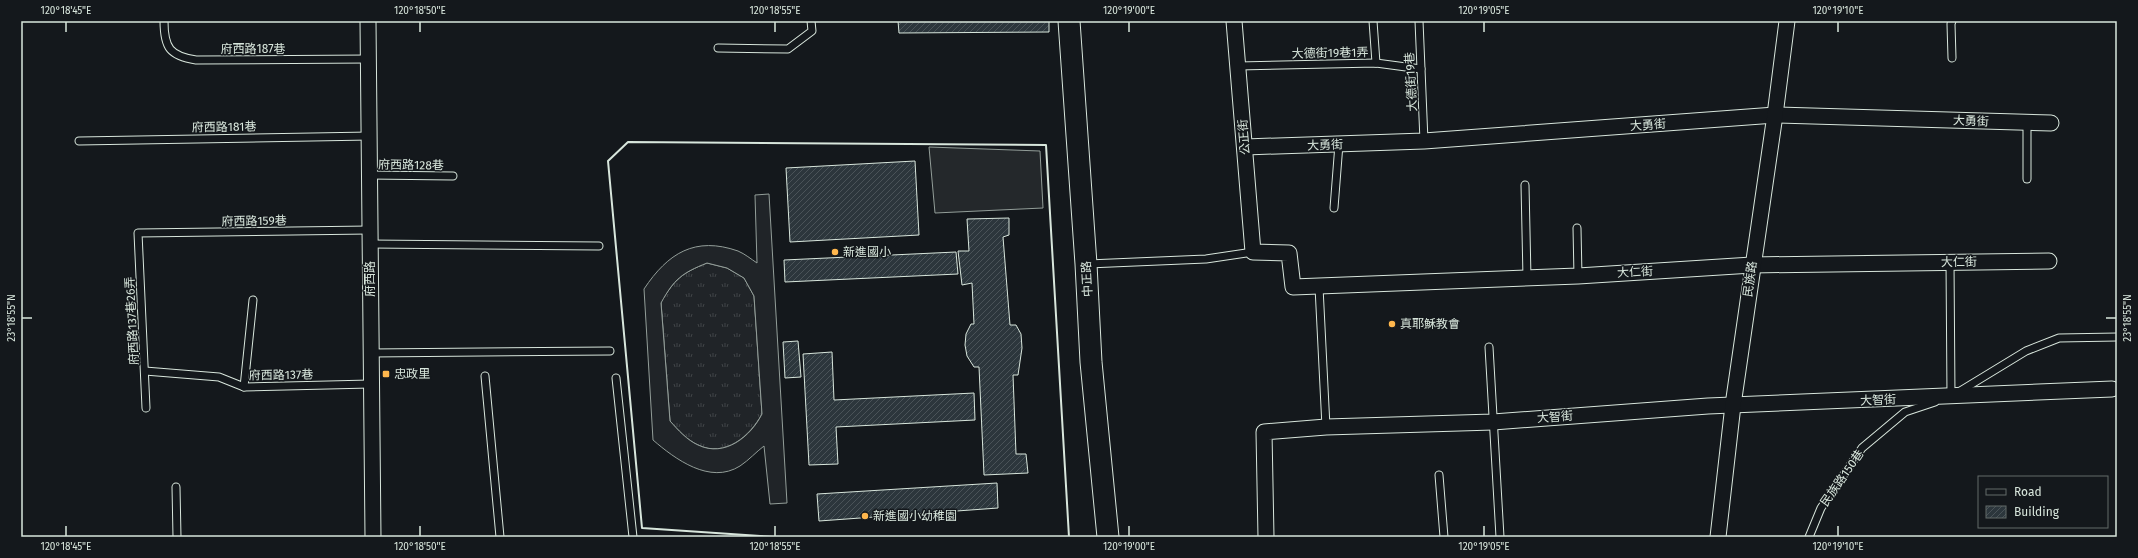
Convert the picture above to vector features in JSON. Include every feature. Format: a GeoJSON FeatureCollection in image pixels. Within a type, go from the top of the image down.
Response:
{"type":"FeatureCollection","features":[{"type":"Feature","properties":{"kind":"street","name":"府西路"},"geometry":{"type":"LineString","coordinates":[[368,21],[370,136],[370,384],[373,537]]}},
{"type":"Feature","properties":{"kind":"street","name":"中正路"},"geometry":{"type":"LineString","coordinates":[[1069,21],[1086,264],[1091,362],[1108,537]]}},
{"type":"Feature","properties":{"kind":"street","name":"公正街"},"geometry":{"type":"LineString","coordinates":[[1234,21],[1253,252]]}},
{"type":"Feature","properties":{"kind":"street","name":"民族路"},"geometry":{"type":"LineString","coordinates":[[1718,537],[1733,405],[1752,265],[1775,115],[1787,21]]}},
{"type":"Feature","properties":{"kind":"street","name":"大勇街"},"geometry":{"type":"LineString","coordinates":[[1245,147],[1424,141],[1775,115],[2051,123]]}},
{"type":"Feature","properties":{"kind":"street","name":"大仁街"},"geometry":{"type":"LineString","coordinates":[[1253,252],[1289,253],[1293,287],[1578,276],[1752,265],[2049,261]]}},
{"type":"Feature","properties":{"kind":"street","name":"民族路150巷"},"geometry":{"type":"LineString","coordinates":[[1951,396],[2112,390]]}},
{"type":"Feature","properties":{"kind":"street","name":"大智街"},"geometry":{"type":"LineString","coordinates":[[1266,537],[1264,432],[1326,427],[1493,422],[1733,405],[1951,396]]}},
{"type":"Feature","properties":{"kind":"lane","name":"府西路187巷"},"geometry":{"type":"LineString","coordinates":[[164,21],[166,44],[170,51],[182,58],[204,60],[369,59]]}},
{"type":"Feature","properties":{"kind":"lane"},"geometry":{"type":"LineString","coordinates":[[718,48],[788,49],[812,31],[811,21]]}},
{"type":"Feature","properties":{"kind":"lane"},"geometry":{"type":"LineString","coordinates":[[1374,21],[1376,63]]}},
{"type":"Feature","properties":{"kind":"lane","name":"大德街19巷"},"geometry":{"type":"LineString","coordinates":[[1419,21],[1424,141]]}},
{"type":"Feature","properties":{"kind":"lane"},"geometry":{"type":"LineString","coordinates":[[1952,21],[1952,58]]}},
{"type":"Feature","properties":{"kind":"lane","name":"大德街19巷1弄"},"geometry":{"type":"LineString","coordinates":[[1238,66],[1376,63],[1421,69]]}},
{"type":"Feature","properties":{"kind":"lane"},"geometry":{"type":"LineString","coordinates":[[2027,122],[2027,179]]}},
{"type":"Feature","properties":{"kind":"lane","name":"府西路181巷"},"geometry":{"type":"LineString","coordinates":[[78,141],[370,136]]}},
{"type":"Feature","properties":{"kind":"lane"},"geometry":{"type":"LineString","coordinates":[[1334,208],[1339,144]]}},
{"type":"Feature","properties":{"kind":"lane","name":"府西路128巷"},"geometry":{"type":"LineString","coordinates":[[370,175],[453,176]]}},
{"type":"Feature","properties":{"kind":"lane"},"geometry":{"type":"LineString","coordinates":[[1525,185],[1527,278]]}},
{"type":"Feature","properties":{"kind":"lane"},"geometry":{"type":"LineString","coordinates":[[1577,228],[1578,276]]}},
{"type":"Feature","properties":{"kind":"lane","name":"府西路159巷"},"geometry":{"type":"LineString","coordinates":[[138,233],[370,237],[599,246]]}},
{"type":"Feature","properties":{"kind":"lane","name":"府西路137巷26弄"},"geometry":{"type":"LineString","coordinates":[[138,233],[146,408]]}},
{"type":"Feature","properties":{"kind":"lane"},"geometry":{"type":"LineString","coordinates":[[1086,264],[1206,259],[1253,252]]}},
{"type":"Feature","properties":{"kind":"lane"},"geometry":{"type":"LineString","coordinates":[[1950,262],[1951,396]]}},
{"type":"Feature","properties":{"kind":"lane"},"geometry":{"type":"LineString","coordinates":[[1319,287],[1326,427]]}},
{"type":"Feature","properties":{"kind":"lane"},"geometry":{"type":"LineString","coordinates":[[244,387],[253,300]]}},
{"type":"Feature","properties":{"kind":"lane","name":"民族路150巷"},"geometry":{"type":"LineString","coordinates":[[1808,537],[1821,508],[1862,448],[1905,412],[1951,396],[2026,351],[2058,338],[2117,337]]}},
{"type":"Feature","properties":{"kind":"lane"},"geometry":{"type":"LineString","coordinates":[[1489,347],[1500,537]]}},
{"type":"Feature","properties":{"kind":"lane"},"geometry":{"type":"LineString","coordinates":[[370,353],[610,350]]}},
{"type":"Feature","properties":{"kind":"lane","name":"府西路137巷"},"geometry":{"type":"LineString","coordinates":[[145,371],[219,377],[244,387],[370,384]]}},
{"type":"Feature","properties":{"kind":"lane"},"geometry":{"type":"LineString","coordinates":[[485,376],[500,537]]}},
{"type":"Feature","properties":{"kind":"lane"},"geometry":{"type":"LineString","coordinates":[[616,378],[633,537]]}},
{"type":"Feature","properties":{"kind":"lane"},"geometry":{"type":"LineString","coordinates":[[1439,475],[1444,537]]}},
{"type":"Feature","properties":{"kind":"lane"},"geometry":{"type":"LineString","coordinates":[[176,487],[177,537]]}},
{"type":"Feature","properties":{"kind":"green space"},"geometry":{"type":"Polygon","coordinates":[[[769,194],[787,503],[770,504],[764,446],[740,466],[729,471],[717,473],[705,471],[682,462],[653,440],[644,289],[653,276],[673,257],[696,247],[723,247],[738,251],[757,263],[755,195],[769,194]],[[707,263],[691,270],[675,282],[661,303],[670,421],[679,431],[698,445],[718,449],[736,443],[744,437],[762,414],[754,296],[744,278],[727,268],[707,263]]]}},
{"type":"Feature","properties":{"kind":"green space"},"geometry":{"type":"Polygon","coordinates":[[[707,263],[727,268],[744,278],[754,296],[762,414],[744,437],[736,443],[718,449],[708,448],[694,443],[670,421],[661,302],[675,282],[691,270],[707,263]]]}},
{"type":"Feature","properties":{"kind":"shaded area"},"geometry":{"type":"Polygon","coordinates":[[[929,147],[1040,151],[1043,208],[935,213],[929,147]]]}},
{"type":"Feature","properties":{"kind":"building"},"geometry":{"type":"Polygon","coordinates":[[[898,21],[1049,21],[1049,32],[899,33],[898,21]]]}},
{"type":"Feature","properties":{"kind":"building"},"geometry":{"type":"Polygon","coordinates":[[[915,161],[919,235],[790,242],[786,168],[915,161]]]}},
{"type":"Feature","properties":{"kind":"building"},"geometry":{"type":"Polygon","coordinates":[[[1009,218],[1009,235],[1003,237],[1010,325],[1016,325],[1021,334],[1022,348],[1018,375],[1013,375],[1016,454],[1026,454],[1028,473],[984,475],[979,367],[974,367],[967,356],[965,345],[966,334],[971,324],[974,324],[972,283],[962,285],[958,251],[969,251],[967,219],[1009,218]]]}},
{"type":"Feature","properties":{"kind":"building"},"geometry":{"type":"Polygon","coordinates":[[[956,252],[958,274],[785,282],[784,260],[956,252]]]}},
{"type":"Feature","properties":{"kind":"building"},"geometry":{"type":"Polygon","coordinates":[[[798,341],[801,377],[785,378],[783,342],[798,341]]]}},
{"type":"Feature","properties":{"kind":"building"},"geometry":{"type":"Polygon","coordinates":[[[832,352],[834,400],[974,393],[975,420],[836,427],[838,464],[809,465],[803,354],[832,352]]]}},
{"type":"Feature","properties":{"kind":"building"},"geometry":{"type":"Polygon","coordinates":[[[997,483],[998,508],[819,521],[817,494],[997,483]]]}},
{"type":"Feature","properties":{"kind":"wall"},"geometry":{"type":"LineString","coordinates":[[774,537],[642,528],[608,161],[628,142],[1046,145],[1069,537]]}},
{"type":"Feature","properties":{"kind":"place","name":"新進國小"},"geometry":{"type":"Point","coordinates":[835,252]}},
{"type":"Feature","properties":{"kind":"place","name":"真耶穌教會"},"geometry":{"type":"Point","coordinates":[1392,324]}},
{"type":"Feature","properties":{"kind":"place","name":"忠政里"},"geometry":{"type":"Point","coordinates":[386,374]}},
{"type":"Feature","properties":{"kind":"place","name":"新進國小幼稚園"},"geometry":{"type":"Point","coordinates":[865,516]}}]}
